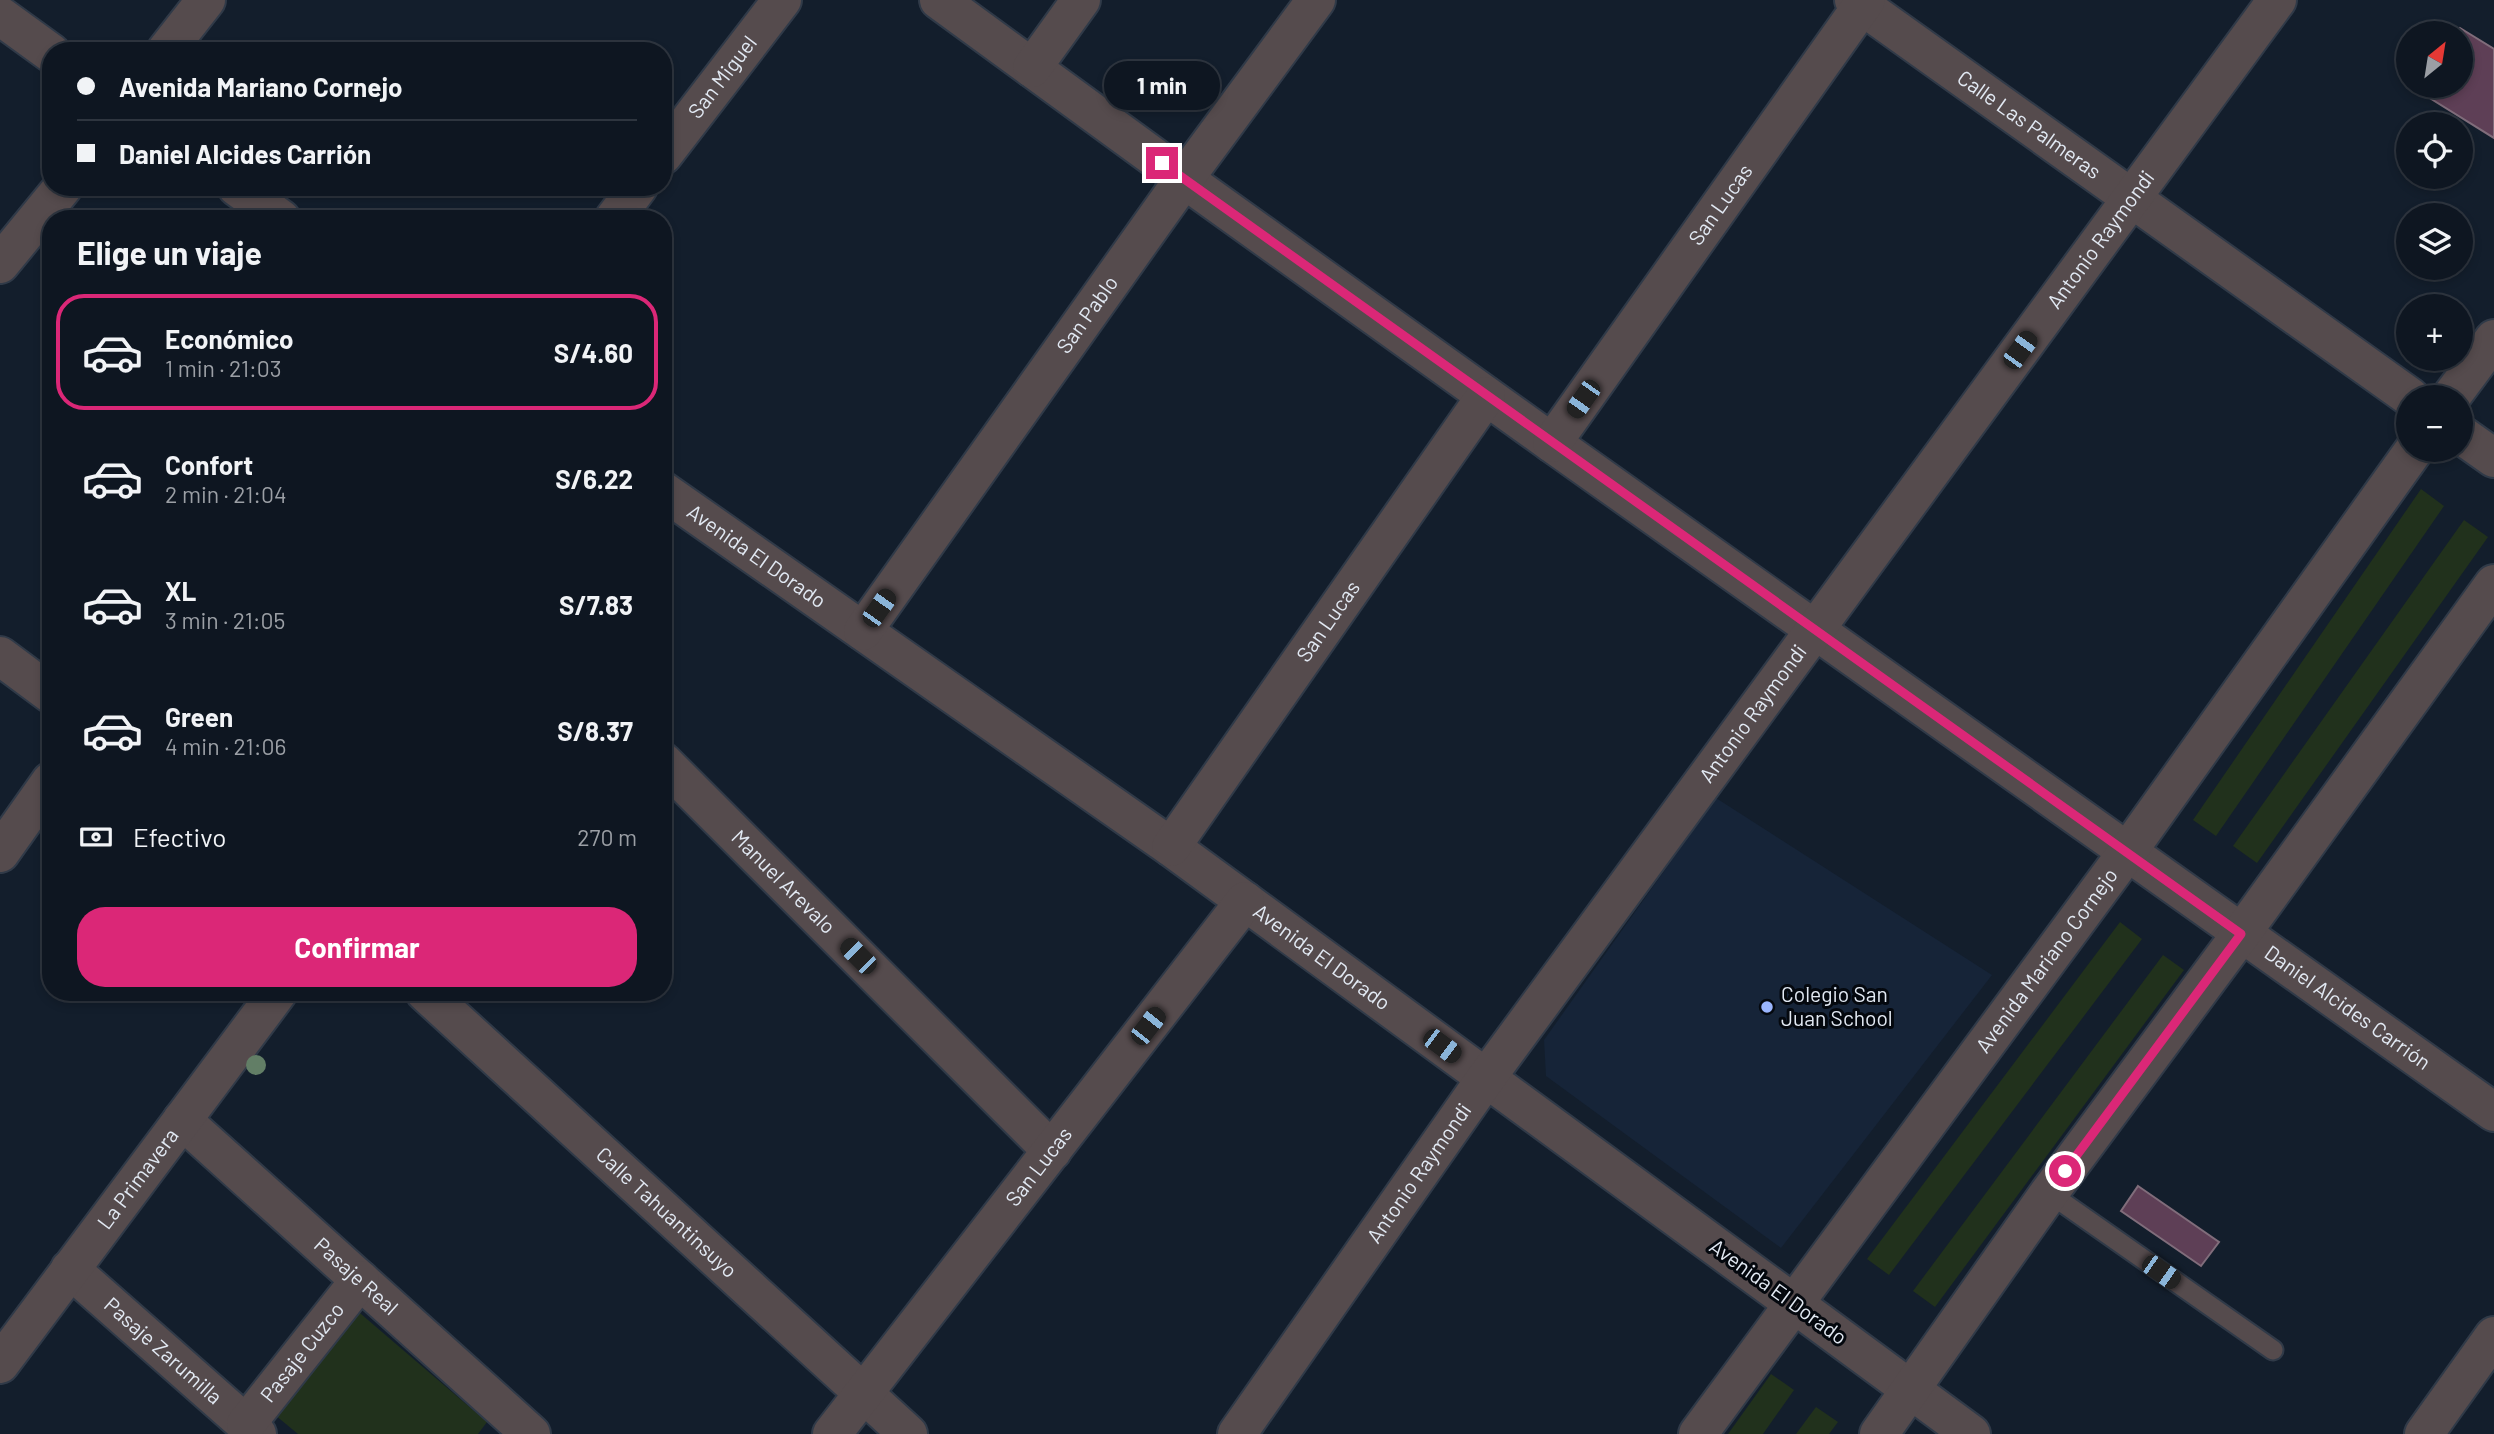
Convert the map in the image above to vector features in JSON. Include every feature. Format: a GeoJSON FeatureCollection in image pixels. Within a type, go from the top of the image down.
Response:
{"type":"FeatureCollection","features":[{"type":"Feature","properties":{"kind":"street"},"geometry":{"type":"LineString","coordinates":[[173,42],[206,0]]}},
{"type":"Feature","properties":{"kind":"street","name":"San Miguel"},"geometry":{"type":"LineString","coordinates":[[672,143],[782,0]]}},
{"type":"Feature","properties":{"kind":"street","name":"Daniel Alcides Carrión"},"geometry":{"type":"LineString","coordinates":[[939,0],[1486,396],[2494,1112]]}},
{"type":"Feature","properties":{"kind":"street"},"geometry":{"type":"LineString","coordinates":[[1031,68],[1081,0]]}},
{"type":"Feature","properties":{"kind":"street","name":"San Pablo"},"geometry":{"type":"LineString","coordinates":[[863,631],[1184,179],[1316,0]]}},
{"type":"Feature","properties":{"kind":"street","name":"Antonio Raymondi"},"geometry":{"type":"LineString","coordinates":[[1237,1434],[1486,1078],[2277,0]]}},
{"type":"Feature","properties":{"kind":"street","name":"Calle Las Palmeras"},"geometry":{"type":"LineString","coordinates":[[1861,2],[2131,199],[2396,387]]}},
{"type":"Feature","properties":{"kind":"street","name":"San Lucas"},"geometry":{"type":"LineString","coordinates":[[1552,443],[1861,2]]}},
{"type":"Feature","properties":{"kind":"street"},"geometry":{"type":"LineString","coordinates":[[0,16],[42,46]]}},
{"type":"Feature","properties":{"kind":"street"},"geometry":{"type":"LineString","coordinates":[[43,210],[55,196]]}},
{"type":"Feature","properties":{"kind":"street"},"geometry":{"type":"LineString","coordinates":[[249,196],[269,210]]}},
{"type":"Feature","properties":{"kind":"street"},"geometry":{"type":"LineString","coordinates":[[0,264],[42,212]]}},
{"type":"Feature","properties":{"kind":"street"},"geometry":{"type":"LineString","coordinates":[[2460,385],[2494,339]]}},
{"type":"Feature","properties":{"kind":"street","name":"San Lucas"},"geometry":{"type":"LineString","coordinates":[[1171,847],[1486,396]]}},
{"type":"Feature","properties":{"kind":"street"},"geometry":{"type":"LineString","coordinates":[[2473,443],[2494,458]]}},
{"type":"Feature","properties":{"kind":"street","name":"Avenida Mariano Cornejo"},"geometry":{"type":"LineString","coordinates":[[1698,1434],[2128,851],[2405,462]]}},
{"type":"Feature","properties":{"kind":"street","name":"Avenida El Dorado"},"geometry":{"type":"LineString","coordinates":[[672,497],[1171,847],[1971,1434]]}},
{"type":"Feature","properties":{"kind":"street"},"geometry":{"type":"LineString","coordinates":[[1879,1434],[2049,1193],[2241,934],[2494,584]]}},
{"type":"Feature","properties":{"kind":"street"},"geometry":{"type":"LineString","coordinates":[[0,656],[42,682]]}},
{"type":"Feature","properties":{"kind":"street","name":"Manuel Arevalo"},"geometry":{"type":"LineString","coordinates":[[672,771],[1052,1151]]}},
{"type":"Feature","properties":{"kind":"street"},"geometry":{"type":"LineString","coordinates":[[0,853],[42,794]]}},
{"type":"Feature","properties":{"kind":"street","name":"San Lucas"},"geometry":{"type":"LineString","coordinates":[[832,1434],[1245,901]]}},
{"type":"Feature","properties":{"kind":"street","name":"La Primavera"},"geometry":{"type":"LineString","coordinates":[[0,1364],[271,1001]]}},
{"type":"Feature","properties":{"kind":"street","name":"Calle Tahuantinsuyo"},"geometry":{"type":"LineString","coordinates":[[435,1001],[908,1434]]}},
{"type":"Feature","properties":{"kind":"street","name":"Pasaje Real"},"geometry":{"type":"LineString","coordinates":[[182,1120],[530,1434]]}},
{"type":"Feature","properties":{"kind":"street","name":"Pasaje Zarumilla"},"geometry":{"type":"LineString","coordinates":[[70,1269],[251,1429]]}},
{"type":"Feature","properties":{"kind":"street","name":"Pasaje Cuzco"},"geometry":{"type":"LineString","coordinates":[[251,1429],[360,1280]]}},
{"type":"Feature","properties":{"kind":"street"},"geometry":{"type":"LineString","coordinates":[[2424,1434],[2494,1335]]}},
{"type":"Feature","properties":{"kind":"lane"},"geometry":{"type":"LineString","coordinates":[[2049,1193],[2273,1350]]}},
{"type":"Feature","properties":{"kind":"shaded area","name":"Colegio San Juan School"},"geometry":{"type":"Polygon","coordinates":[[[1716,798],[1992,975],[1781,1248],[1546,1076],[1544,1040],[1716,798]]]}},
{"type":"Feature","properties":{"kind":"green space"},"geometry":{"type":"Polygon","coordinates":[[[2421,489],[2444,506],[2216,836],[2193,820],[2421,489]]]}},
{"type":"Feature","properties":{"kind":"green space"},"geometry":{"type":"Polygon","coordinates":[[[2464,520],[2488,537],[2257,863],[2233,846],[2464,520]]]}},
{"type":"Feature","properties":{"kind":"green space"},"geometry":{"type":"Polygon","coordinates":[[[2120,922],[2142,939],[1889,1275],[1867,1259],[2120,922]]]}},
{"type":"Feature","properties":{"kind":"green space"},"geometry":{"type":"Polygon","coordinates":[[[2163,955],[2184,970],[1935,1307],[1913,1291],[2163,955]]]}},
{"type":"Feature","properties":{"kind":"green space"},"geometry":{"type":"Polygon","coordinates":[[[354,1308],[487,1422],[478,1434],[298,1434],[269,1410],[354,1308]]]}},
{"type":"Feature","properties":{"kind":"green space"},"geometry":{"type":"Polygon","coordinates":[[[1771,1374],[1794,1390],[1763,1434],[1728,1434],[1771,1374]]]}},
{"type":"Feature","properties":{"kind":"green space"},"geometry":{"type":"Polygon","coordinates":[[[1816,1407],[1838,1422],[1829,1434],[1796,1434],[1816,1407]]]}},
{"type":"Feature","properties":{"kind":"building"},"geometry":{"type":"Polygon","coordinates":[[[2473,36],[2494,49],[2494,138],[2473,125],[2473,112],[2452,112],[2430,98],[2473,98],[2473,36]]]}},
{"type":"Feature","properties":{"kind":"building"},"geometry":{"type":"Polygon","coordinates":[[[2138,1186],[2219,1242],[2201,1266],[2121,1211],[2138,1186]]]}},
{"type":"Feature","properties":{"kind":"place","name":"Colegio San Juan School"},"geometry":{"type":"Point","coordinates":[1767,1007]}},
{"type":"Feature","properties":{"kind":"route"},"geometry":{"type":"LineString","coordinates":[[1162,163],[2241,934],[2065,1171]]}}]}
